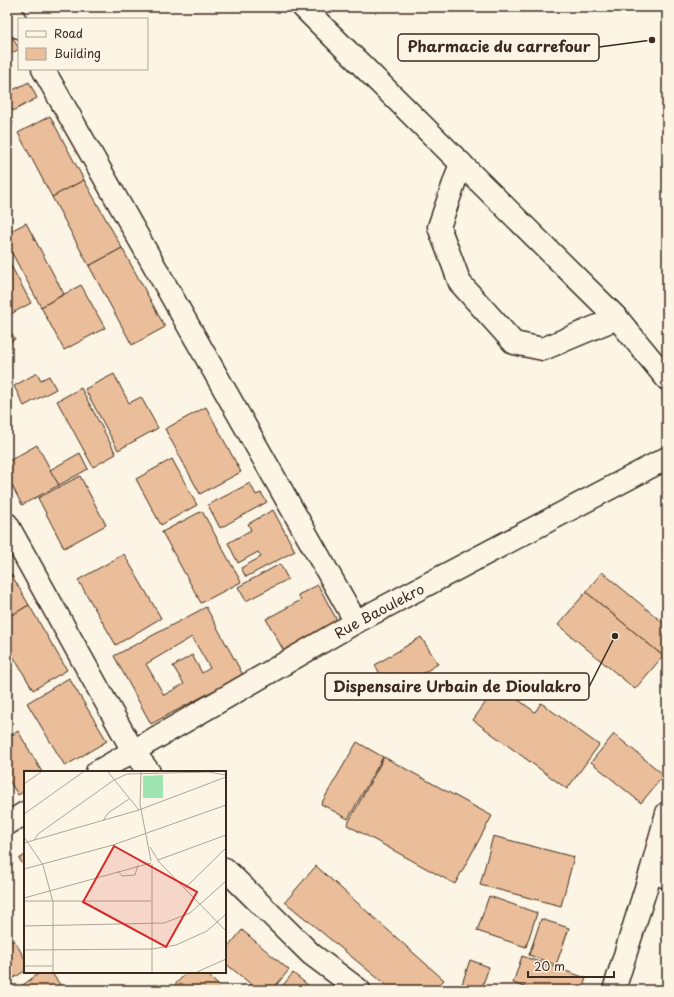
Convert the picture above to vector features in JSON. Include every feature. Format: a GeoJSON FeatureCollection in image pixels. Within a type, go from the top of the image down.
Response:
{"type":"FeatureCollection","features":[{"type":"Feature","properties":{"kind":"street"},"geometry":{"type":"LineString","coordinates":[[8,7],[18,25]]}},
{"type":"Feature","properties":{"kind":"street"},"geometry":{"type":"LineString","coordinates":[[303,7],[617,318],[667,378]]}},
{"type":"Feature","properties":{"kind":"street"},"geometry":{"type":"LineString","coordinates":[[44,70],[356,622]]}},
{"type":"Feature","properties":{"kind":"street"},"geometry":{"type":"LineString","coordinates":[[461,163],[439,227],[460,283],[514,343],[543,349],[617,318]]}},
{"type":"Feature","properties":{"kind":"street","name":"Rue Baoulekro"},"geometry":{"type":"LineString","coordinates":[[99,771],[356,622],[667,458]]}},
{"type":"Feature","properties":{"kind":"street"},"geometry":{"type":"LineString","coordinates":[[7,524],[133,751],[148,771]]}},
{"type":"Feature","properties":{"kind":"street"},"geometry":{"type":"LineString","coordinates":[[614,990],[659,874],[667,813]]}},
{"type":"Feature","properties":{"kind":"street"},"geometry":{"type":"LineString","coordinates":[[7,824],[24,814]]}},
{"type":"Feature","properties":{"kind":"street"},"geometry":{"type":"LineString","coordinates":[[226,870],[311,954],[359,990]]}},
{"type":"Feature","properties":{"kind":"building"},"geometry":{"type":"Polygon","coordinates":[[[11,35],[18,50],[7,56],[7,37],[11,35]]]}},
{"type":"Feature","properties":{"kind":"building"},"geometry":{"type":"Polygon","coordinates":[[[29,82],[37,98],[13,111],[7,101],[7,93],[29,82]]]}},
{"type":"Feature","properties":{"kind":"building"},"geometry":{"type":"Polygon","coordinates":[[[7,111],[13,123],[7,126],[7,111]]]}},
{"type":"Feature","properties":{"kind":"building"},"geometry":{"type":"Polygon","coordinates":[[[50,116],[84,180],[52,197],[18,133],[50,116]]]}},
{"type":"Feature","properties":{"kind":"building"},"geometry":{"type":"Polygon","coordinates":[[[84,180],[122,248],[89,266],[52,197],[84,180]]]}},
{"type":"Feature","properties":{"kind":"building"},"geometry":{"type":"Polygon","coordinates":[[[26,223],[64,294],[41,307],[7,244],[7,233],[26,223]]]}},
{"type":"Feature","properties":{"kind":"building"},"geometry":{"type":"Polygon","coordinates":[[[122,248],[165,327],[132,345],[89,266],[122,248]]]}},
{"type":"Feature","properties":{"kind":"building"},"geometry":{"type":"Polygon","coordinates":[[[7,258],[31,303],[7,316],[7,258]]]}},
{"type":"Feature","properties":{"kind":"building"},"geometry":{"type":"Polygon","coordinates":[[[81,285],[105,328],[64,350],[41,307],[81,285]]]}},
{"type":"Feature","properties":{"kind":"building"},"geometry":{"type":"Polygon","coordinates":[[[7,325],[15,339],[7,343],[7,325]]]}},
{"type":"Feature","properties":{"kind":"building"},"geometry":{"type":"Polygon","coordinates":[[[37,373],[41,380],[49,376],[56,389],[24,406],[14,386],[37,373]]]}},
{"type":"Feature","properties":{"kind":"building"},"geometry":{"type":"Polygon","coordinates":[[[114,374],[129,403],[141,397],[158,428],[118,450],[85,389],[114,374]]]}},
{"type":"Feature","properties":{"kind":"building"},"geometry":{"type":"Polygon","coordinates":[[[81,388],[116,454],[93,467],[57,401],[81,388]]]}},
{"type":"Feature","properties":{"kind":"building"},"geometry":{"type":"Polygon","coordinates":[[[206,407],[241,472],[200,494],[165,429],[206,407]]]}},
{"type":"Feature","properties":{"kind":"building"},"geometry":{"type":"Polygon","coordinates":[[[37,445],[59,485],[22,505],[7,476],[7,462],[37,445]]]}},
{"type":"Feature","properties":{"kind":"building"},"geometry":{"type":"Polygon","coordinates":[[[80,453],[88,469],[59,485],[50,470],[80,453]]]}},
{"type":"Feature","properties":{"kind":"building"},"geometry":{"type":"Polygon","coordinates":[[[172,459],[197,505],[161,525],[136,479],[172,459]]]}},
{"type":"Feature","properties":{"kind":"building"},"geometry":{"type":"Polygon","coordinates":[[[80,476],[106,525],[64,548],[38,498],[80,476]]]}},
{"type":"Feature","properties":{"kind":"building"},"geometry":{"type":"Polygon","coordinates":[[[250,483],[256,495],[261,493],[267,502],[220,528],[208,505],[250,483]]]}},
{"type":"Feature","properties":{"kind":"building"},"geometry":{"type":"Polygon","coordinates":[[[273,510],[295,551],[246,577],[241,568],[261,557],[258,552],[238,563],[228,543],[251,530],[248,524],[273,510]]]}},
{"type":"Feature","properties":{"kind":"building"},"geometry":{"type":"Polygon","coordinates":[[[202,511],[241,582],[201,603],[162,532],[202,511]]]}},
{"type":"Feature","properties":{"kind":"building"},"geometry":{"type":"Polygon","coordinates":[[[124,554],[161,618],[116,645],[78,580],[124,554]]]}},
{"type":"Feature","properties":{"kind":"building"},"geometry":{"type":"Polygon","coordinates":[[[280,564],[288,579],[246,601],[238,587],[280,564]]]}},
{"type":"Feature","properties":{"kind":"building"},"geometry":{"type":"Polygon","coordinates":[[[7,567],[29,605],[7,618],[7,567]]]}},
{"type":"Feature","properties":{"kind":"building"},"geometry":{"type":"Polygon","coordinates":[[[602,572],[667,626],[667,651],[663,656],[586,592],[602,572]]]}},
{"type":"Feature","properties":{"kind":"building"},"geometry":{"type":"Polygon","coordinates":[[[318,585],[340,626],[286,655],[266,619],[301,600],[298,595],[318,585]]]}},
{"type":"Feature","properties":{"kind":"building"},"geometry":{"type":"Polygon","coordinates":[[[586,592],[663,656],[635,689],[558,625],[586,592]]]}},
{"type":"Feature","properties":{"kind":"building"},"geometry":{"type":"Polygon","coordinates":[[[29,605],[67,670],[33,690],[7,646],[7,618],[29,605]]]}},
{"type":"Feature","properties":{"kind":"building"},"geometry":{"type":"Polygon","coordinates":[[[206,607],[243,675],[151,724],[114,656],[206,607]],[[192,637],[146,664],[164,695],[184,684],[173,666],[192,655],[202,673],[210,668],[192,637]]]}},
{"type":"Feature","properties":{"kind":"building"},"geometry":{"type":"Polygon","coordinates":[[[421,637],[438,664],[391,693],[375,665],[421,637]]]}},
{"type":"Feature","properties":{"kind":"building"},"geometry":{"type":"Polygon","coordinates":[[[69,678],[107,741],[65,766],[27,703],[69,678]]]}},
{"type":"Feature","properties":{"kind":"building"},"geometry":{"type":"Polygon","coordinates":[[[498,685],[535,712],[541,703],[599,745],[567,789],[473,720],[498,685]]]}},
{"type":"Feature","properties":{"kind":"building"},"geometry":{"type":"Polygon","coordinates":[[[18,731],[41,771],[24,771],[24,792],[18,795],[7,777],[7,738],[18,731]]]}},
{"type":"Feature","properties":{"kind":"building"},"geometry":{"type":"Polygon","coordinates":[[[614,734],[664,775],[641,803],[591,762],[614,734]]]}},
{"type":"Feature","properties":{"kind":"building"},"geometry":{"type":"Polygon","coordinates":[[[357,742],[383,757],[348,819],[321,804],[357,742]]]}},
{"type":"Feature","properties":{"kind":"building"},"geometry":{"type":"Polygon","coordinates":[[[384,757],[492,816],[455,884],[347,825],[384,757]]]}},
{"type":"Feature","properties":{"kind":"building"},"geometry":{"type":"Polygon","coordinates":[[[493,836],[574,857],[561,906],[480,885],[493,836]]]}},
{"type":"Feature","properties":{"kind":"building"},"geometry":{"type":"Polygon","coordinates":[[[24,856],[24,866],[19,859],[24,856]]]}},
{"type":"Feature","properties":{"kind":"building"},"geometry":{"type":"Polygon","coordinates":[[[316,866],[444,980],[435,990],[392,990],[285,902],[316,866]]]}},
{"type":"Feature","properties":{"kind":"building"},"geometry":{"type":"Polygon","coordinates":[[[489,896],[537,913],[526,947],[477,931],[489,896]]]}},
{"type":"Feature","properties":{"kind":"building"},"geometry":{"type":"Polygon","coordinates":[[[541,919],[569,928],[556,965],[529,955],[541,919]]]}},
{"type":"Feature","properties":{"kind":"building"},"geometry":{"type":"Polygon","coordinates":[[[242,930],[289,970],[272,990],[247,990],[252,985],[226,964],[226,950],[242,930]]]}},
{"type":"Feature","properties":{"kind":"building"},"geometry":{"type":"Polygon","coordinates":[[[14,940],[24,957],[24,972],[10,980],[7,975],[7,944],[14,940]]]}},
{"type":"Feature","properties":{"kind":"building"},"geometry":{"type":"Polygon","coordinates":[[[522,956],[586,978],[582,990],[532,990],[513,983],[522,956]]]}},
{"type":"Feature","properties":{"kind":"building"},"geometry":{"type":"Polygon","coordinates":[[[470,960],[489,967],[481,990],[460,990],[470,960]]]}},
{"type":"Feature","properties":{"kind":"building"},"geometry":{"type":"Polygon","coordinates":[[[40,973],[52,973],[64,990],[23,990],[20,987],[40,973]]]}},
{"type":"Feature","properties":{"kind":"building"},"geometry":{"type":"Polygon","coordinates":[[[186,973],[206,973],[223,990],[170,990],[186,973]]]}},
{"type":"Feature","properties":{"kind":"building"},"geometry":{"type":"Polygon","coordinates":[[[293,973],[314,990],[279,990],[293,973]]]}},
{"type":"Feature","properties":{"kind":"place","name":"Pharmacie du carrefour"},"geometry":{"type":"Point","coordinates":[652,40]}},
{"type":"Feature","properties":{"kind":"place","name":"Dispensaire Urbain de Dioulakro"},"geometry":{"type":"Point","coordinates":[615,636]}}]}
